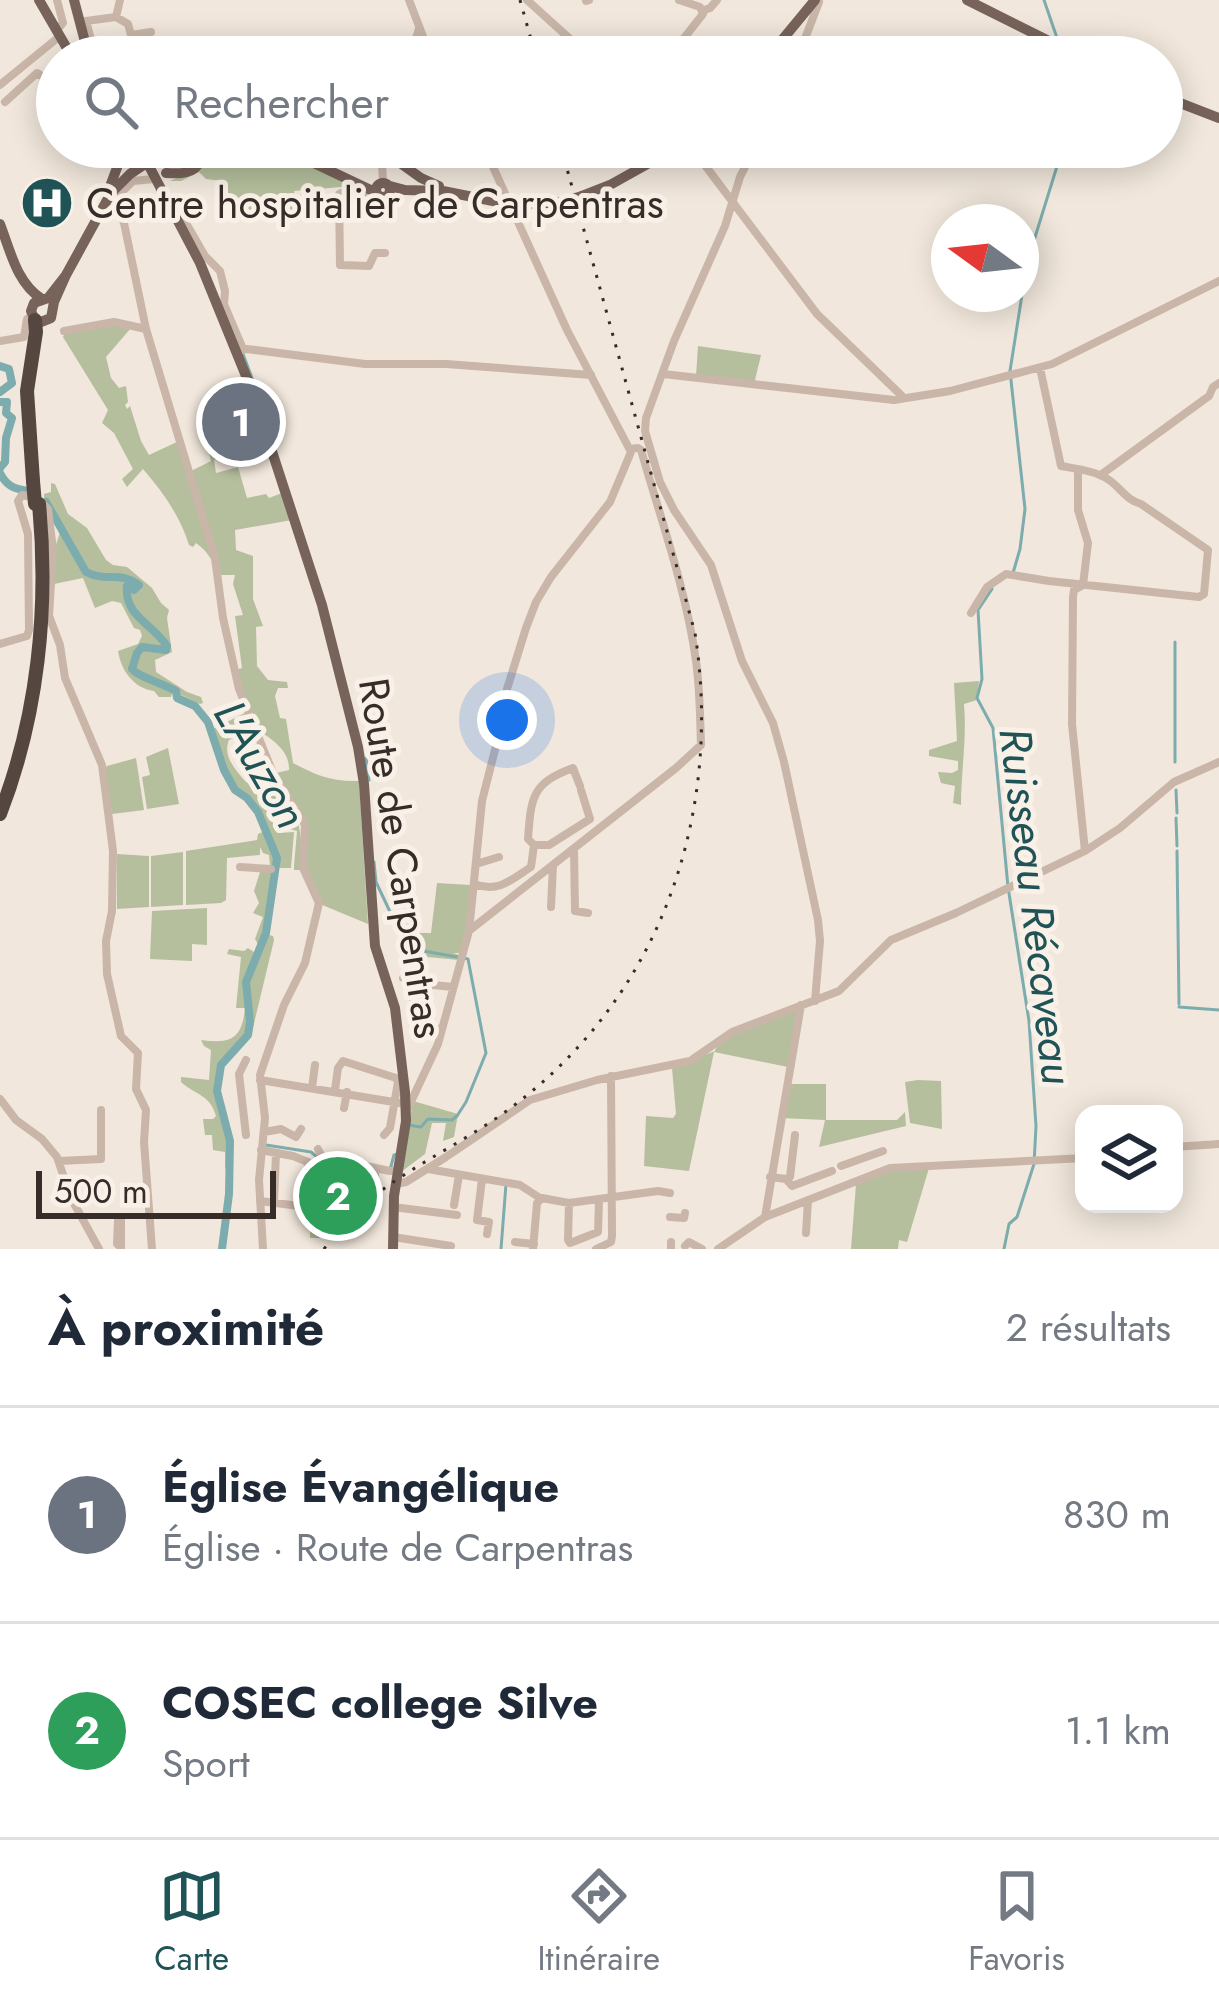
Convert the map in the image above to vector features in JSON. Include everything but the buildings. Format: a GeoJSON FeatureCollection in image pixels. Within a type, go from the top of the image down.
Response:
{"type":"FeatureCollection","features":[{"type":"Feature","properties":{"kind":"highway"},"geometry":{"type":"LineString","coordinates":[[0,814],[24,734],[37,664],[43,560],[32,391],[40,308]]}},
{"type":"Feature","properties":{"kind":"highway"},"geometry":{"type":"LineString","coordinates":[[0,800],[20,734],[35,644],[37,504]]}},
{"type":"Feature","properties":{"kind":"main road"},"geometry":{"type":"LineString","coordinates":[[39,0],[60,36]]}},
{"type":"Feature","properties":{"kind":"main road"},"geometry":{"type":"LineString","coordinates":[[74,0],[87,36]]}},
{"type":"Feature","properties":{"kind":"main road"},"geometry":{"type":"LineString","coordinates":[[967,0],[1039,36]]}},
{"type":"Feature","properties":{"kind":"main road"},"geometry":{"type":"LineString","coordinates":[[787,36],[818,1]]}},
{"type":"Feature","properties":{"kind":"main road"},"geometry":{"type":"LineString","coordinates":[[1183,104],[1219,118]]}},
{"type":"Feature","properties":{"kind":"main road"},"geometry":{"type":"LineString","coordinates":[[99,214],[117,168]]}},
{"type":"Feature","properties":{"kind":"main road"},"geometry":{"type":"LineString","coordinates":[[40,308],[66,275],[121,182],[149,168]]}},
{"type":"Feature","properties":{"kind":"main road","name":"Route de Carpentras"},"geometry":{"type":"LineString","coordinates":[[149,168],[191,244],[237,348],[322,605],[358,747],[374,940],[395,1008],[404,1102],[393,1243]]}},
{"type":"Feature","properties":{"kind":"main road"},"geometry":{"type":"LineString","coordinates":[[325,168],[383,190],[465,194]]}},
{"type":"Feature","properties":{"kind":"main road"},"geometry":{"type":"LineString","coordinates":[[405,168],[428,182],[465,194],[520,205],[582,196],[640,168]]}},
{"type":"Feature","properties":{"kind":"main road"},"geometry":{"type":"LineString","coordinates":[[0,224],[40,308]]}},
{"type":"Feature","properties":{"kind":"main road"},"geometry":{"type":"LineString","coordinates":[[0,235],[40,308]]}},
{"type":"Feature","properties":{"kind":"main road"},"geometry":{"type":"LineString","coordinates":[[40,308],[66,275]]}},
{"type":"Feature","properties":{"kind":"main road"},"geometry":{"type":"LineString","coordinates":[[21,276],[39,292],[56,288]]}},
{"type":"Feature","properties":{"kind":"street"},"geometry":{"type":"LineString","coordinates":[[55,36],[62,23],[57,0]]}},
{"type":"Feature","properties":{"kind":"street"},"geometry":{"type":"LineString","coordinates":[[116,16],[120,0]]}},
{"type":"Feature","properties":{"kind":"street"},"geometry":{"type":"LineString","coordinates":[[409,0],[419,23],[416,36]]}},
{"type":"Feature","properties":{"kind":"street"},"geometry":{"type":"LineString","coordinates":[[526,0],[566,36]]}},
{"type":"Feature","properties":{"kind":"street"},"geometry":{"type":"LineString","coordinates":[[679,0],[702,11],[686,36]]}},
{"type":"Feature","properties":{"kind":"street"},"geometry":{"type":"LineString","coordinates":[[702,11],[717,0]]}},
{"type":"Feature","properties":{"kind":"street"},"geometry":{"type":"LineString","coordinates":[[806,36],[818,1]]}},
{"type":"Feature","properties":{"kind":"street"},"geometry":{"type":"LineString","coordinates":[[83,21],[116,16],[128,24],[131,35],[151,32]]}},
{"type":"Feature","properties":{"kind":"street"},"geometry":{"type":"LineString","coordinates":[[0,85],[36,53]]}},
{"type":"Feature","properties":{"kind":"street"},"geometry":{"type":"LineString","coordinates":[[5,102],[36,75]]}},
{"type":"Feature","properties":{"kind":"street"},"geometry":{"type":"LineString","coordinates":[[149,168],[116,203],[146,329],[215,558],[239,689],[273,773],[304,825],[303,868],[319,903],[305,963],[284,1005],[260,1080],[267,1199]]}},
{"type":"Feature","properties":{"kind":"street"},"geometry":{"type":"LineString","coordinates":[[381,168],[383,190],[378,204],[373,206],[364,192],[352,189],[339,194],[340,265],[369,266],[375,253],[386,253]]}},
{"type":"Feature","properties":{"kind":"street"},"geometry":{"type":"LineString","coordinates":[[384,1135],[442,1030],[469,931],[482,801],[526,628],[551,577],[610,502],[630,449],[590,375],[494,168]]}},
{"type":"Feature","properties":{"kind":"street"},"geometry":{"type":"LineString","coordinates":[[708,168],[817,314],[904,398]]}},
{"type":"Feature","properties":{"kind":"street"},"geometry":{"type":"LineString","coordinates":[[744,168],[725,226],[674,341],[645,431],[660,482],[711,565],[742,661],[772,723],[784,761],[818,920],[815,1000]]}},
{"type":"Feature","properties":{"kind":"street"},"geometry":{"type":"LineString","coordinates":[[663,374],[893,400],[950,391],[1060,362],[1219,281]]}},
{"type":"Feature","properties":{"kind":"street"},"geometry":{"type":"LineString","coordinates":[[0,341],[24,337],[27,320],[40,308]]}},
{"type":"Feature","properties":{"kind":"street"},"geometry":{"type":"LineString","coordinates":[[64,331],[114,322],[146,329]]}},
{"type":"Feature","properties":{"kind":"street"},"geometry":{"type":"LineString","coordinates":[[237,348],[365,364],[442,364],[590,375]]}},
{"type":"Feature","properties":{"kind":"street"},"geometry":{"type":"LineString","coordinates":[[970,613],[987,587],[1006,574],[1204,594],[1208,550],[1130,501],[1101,475],[1060,464],[1040,368]]}},
{"type":"Feature","properties":{"kind":"street"},"geometry":{"type":"LineString","coordinates":[[1101,475],[1209,396],[1219,383]]}},
{"type":"Feature","properties":{"kind":"street"},"geometry":{"type":"LineString","coordinates":[[469,931],[701,746],[697,665],[685,605],[641,450],[630,449]]}},
{"type":"Feature","properties":{"kind":"street"},"geometry":{"type":"LineString","coordinates":[[1077,469],[1078,510],[1088,543],[1082,585],[1073,596],[1072,724],[1085,851]]}},
{"type":"Feature","properties":{"kind":"street"},"geometry":{"type":"LineString","coordinates":[[0,644],[27,636],[29,629],[28,534],[18,506],[22,494],[27,494],[48,509],[53,550],[49,616],[60,644],[65,678],[102,765],[113,851],[107,974],[121,1036],[138,1053],[136,1089],[146,1111],[152,1249]]}},
{"type":"Feature","properties":{"kind":"street"},"geometry":{"type":"LineString","coordinates":[[396,1184],[427,1169],[530,1100],[611,1076],[690,1061],[732,1032],[845,987],[891,940],[1085,851],[1174,782],[1219,762]]}},
{"type":"Feature","properties":{"kind":"street"},"geometry":{"type":"LineString","coordinates":[[574,768],[590,819],[549,845],[534,845],[528,839],[535,793],[549,777],[574,768]]}},
{"type":"Feature","properties":{"kind":"street"},"geometry":{"type":"LineString","coordinates":[[474,884],[494,889],[531,867],[534,845]]}},
{"type":"Feature","properties":{"kind":"street"},"geometry":{"type":"LineString","coordinates":[[574,849],[575,911],[588,913]]}},
{"type":"Feature","properties":{"kind":"street"},"geometry":{"type":"LineString","coordinates":[[476,864],[500,857]]}},
{"type":"Feature","properties":{"kind":"street"},"geometry":{"type":"LineString","coordinates":[[550,907],[554,865]]}},
{"type":"Feature","properties":{"kind":"street"},"geometry":{"type":"LineString","coordinates":[[240,867],[271,868]]}},
{"type":"Feature","properties":{"kind":"street"},"geometry":{"type":"LineString","coordinates":[[403,978],[453,987]]}},
{"type":"Feature","properties":{"kind":"street"},"geometry":{"type":"LineString","coordinates":[[765,1216],[801,1005]]}},
{"type":"Feature","properties":{"kind":"street"},"geometry":{"type":"LineString","coordinates":[[423,1028],[442,1030]]}},
{"type":"Feature","properties":{"kind":"street"},"geometry":{"type":"LineString","coordinates":[[246,1060],[239,1074],[246,1135]]}},
{"type":"Feature","properties":{"kind":"street"},"geometry":{"type":"LineString","coordinates":[[335,1090],[338,1068],[344,1061],[394,1076],[404,1102]]}},
{"type":"Feature","properties":{"kind":"street"},"geometry":{"type":"LineString","coordinates":[[312,1088],[315,1065]]}},
{"type":"Feature","properties":{"kind":"street"},"geometry":{"type":"LineString","coordinates":[[596,1249],[611,1242],[611,1076]]}},
{"type":"Feature","properties":{"kind":"street"},"geometry":{"type":"LineString","coordinates":[[260,1080],[404,1102]]}},
{"type":"Feature","properties":{"kind":"street"},"geometry":{"type":"LineString","coordinates":[[240,1095],[261,1093]]}},
{"type":"Feature","properties":{"kind":"street"},"geometry":{"type":"LineString","coordinates":[[350,1093],[370,1100],[404,1102]]}},
{"type":"Feature","properties":{"kind":"street"},"geometry":{"type":"LineString","coordinates":[[344,1108],[350,1093]]}},
{"type":"Feature","properties":{"kind":"street"},"geometry":{"type":"LineString","coordinates":[[0,1100],[59,1161],[70,1198],[99,1249]]}},
{"type":"Feature","properties":{"kind":"street"},"geometry":{"type":"LineString","coordinates":[[368,1112],[370,1100]]}},
{"type":"Feature","properties":{"kind":"street"},"geometry":{"type":"LineString","coordinates":[[59,1161],[101,1159],[101,1111]]}},
{"type":"Feature","properties":{"kind":"street"},"geometry":{"type":"LineString","coordinates":[[264,1132],[281,1129],[296,1138],[301,1129]]}},
{"type":"Feature","properties":{"kind":"street"},"geometry":{"type":"LineString","coordinates":[[786,1179],[795,1135]]}},
{"type":"Feature","properties":{"kind":"street"},"geometry":{"type":"LineString","coordinates":[[1183,1147],[1219,1144]]}},
{"type":"Feature","properties":{"kind":"street"},"geometry":{"type":"LineString","coordinates":[[318,1149],[322,1157],[398,1170]]}},
{"type":"Feature","properties":{"kind":"street"},"geometry":{"type":"LineString","coordinates":[[261,1150],[308,1162],[307,1207],[267,1199]]}},
{"type":"Feature","properties":{"kind":"street"},"geometry":{"type":"LineString","coordinates":[[770,1177],[786,1179],[792,1186],[883,1151]]}},
{"type":"Feature","properties":{"kind":"street"},"geometry":{"type":"LineString","coordinates":[[263,1249],[276,1154]]}},
{"type":"Feature","properties":{"kind":"street"},"geometry":{"type":"LineString","coordinates":[[718,1249],[765,1216],[897,1166],[1075,1158]]}},
{"type":"Feature","properties":{"kind":"street"},"geometry":{"type":"LineString","coordinates":[[861,1159],[867,1177]]}},
{"type":"Feature","properties":{"kind":"street"},"geometry":{"type":"LineString","coordinates":[[427,1169],[522,1186],[541,1198]]}},
{"type":"Feature","properties":{"kind":"street"},"geometry":{"type":"LineString","coordinates":[[393,1207],[455,1210],[459,1174]]}},
{"type":"Feature","properties":{"kind":"street"},"geometry":{"type":"LineString","coordinates":[[482,1179],[476,1220],[488,1222],[487,1234]]}},
{"type":"Feature","properties":{"kind":"street"},"geometry":{"type":"LineString","coordinates":[[520,1199],[522,1186]]}},
{"type":"Feature","properties":{"kind":"street"},"geometry":{"type":"LineString","coordinates":[[515,1242],[534,1246],[536,1203],[541,1198],[569,1203],[670,1193]]}},
{"type":"Feature","properties":{"kind":"street"},"geometry":{"type":"LineString","coordinates":[[569,1203],[570,1243],[598,1232],[598,1200]]}},
{"type":"Feature","properties":{"kind":"street"},"geometry":{"type":"LineString","coordinates":[[806,1233],[808,1200]]}},
{"type":"Feature","properties":{"kind":"street"},"geometry":{"type":"LineString","coordinates":[[670,1217],[684,1218],[685,1213]]}},
{"type":"Feature","properties":{"kind":"street"},"geometry":{"type":"LineString","coordinates":[[393,1243],[451,1247],[453,1234]]}},
{"type":"Feature","properties":{"kind":"street"},"geometry":{"type":"LineString","coordinates":[[685,1246],[689,1242],[702,1249]]}},
{"type":"Feature","properties":{"kind":"green space"},"geometry":{"type":"Polygon","coordinates":[[[198,168],[315,168],[353,186],[294,191],[297,212],[228,211],[223,181],[206,179],[199,172],[170,181],[198,168]]]}},
{"type":"Feature","properties":{"kind":"green space"},"geometry":{"type":"Polygon","coordinates":[[[107,324],[131,328],[106,357],[111,378],[119,388],[126,386],[125,405],[130,406],[149,455],[179,441],[191,471],[211,461],[205,437],[230,427],[238,451],[214,460],[216,473],[238,467],[247,498],[282,493],[292,520],[235,530],[236,550],[253,556],[253,599],[263,626],[256,627],[257,666],[268,680],[287,682],[288,688],[278,688],[275,696],[280,718],[286,719],[293,763],[324,777],[359,781],[368,924],[320,904],[304,865],[305,820],[276,773],[289,770],[286,756],[256,728],[236,670],[242,668],[235,616],[243,615],[233,584],[235,575],[219,575],[204,550],[196,543],[189,545],[170,505],[143,469],[127,487],[122,479],[133,469],[114,433],[102,423],[108,410],[63,337],[107,324]]]}},
{"type":"Feature","properties":{"kind":"green space"},"geometry":{"type":"Polygon","coordinates":[[[698,346],[761,355],[754,384],[696,376],[698,346]]]}},
{"type":"Feature","properties":{"kind":"green space"},"geometry":{"type":"Polygon","coordinates":[[[51,483],[68,514],[87,528],[106,560],[127,567],[169,610],[172,652],[155,660],[156,672],[201,697],[203,703],[173,691],[171,697],[159,697],[129,677],[118,651],[138,644],[142,636],[121,603],[112,601],[95,608],[83,578],[54,584],[54,551],[62,526],[44,498],[51,492],[51,483]]]}},
{"type":"Feature","properties":{"kind":"green space"},"geometry":{"type":"Polygon","coordinates":[[[979,681],[977,700],[964,704],[961,805],[953,803],[955,786],[941,783],[938,772],[958,770],[958,761],[929,756],[929,750],[957,741],[954,683],[979,681]]]}},
{"type":"Feature","properties":{"kind":"green space"},"geometry":{"type":"Polygon","coordinates":[[[245,713],[252,730],[229,740],[229,757],[247,783],[257,780],[291,805],[301,836],[301,870],[294,870],[297,831],[290,829],[288,818],[278,814],[284,810],[273,812],[269,816],[279,833],[294,832],[291,868],[278,868],[266,925],[266,934],[274,940],[251,1036],[220,1066],[216,1091],[229,1141],[229,1171],[225,1152],[213,1150],[212,1135],[205,1135],[203,1119],[216,1116],[213,1109],[181,1077],[209,1080],[211,1050],[201,1040],[227,1040],[241,1027],[245,1008],[236,1008],[241,957],[227,954],[229,949],[254,952],[259,946],[255,939],[263,917],[253,913],[259,903],[254,891],[260,872],[270,866],[269,855],[260,847],[260,855],[227,858],[226,900],[186,905],[186,851],[257,840],[267,830],[259,811],[236,789],[213,729],[245,713]]]}},
{"type":"Feature","properties":{"kind":"green space"},"geometry":{"type":"Polygon","coordinates":[[[168,748],[179,804],[147,809],[142,777],[150,775],[146,757],[168,748]]]}},
{"type":"Feature","properties":{"kind":"green space"},"geometry":{"type":"Polygon","coordinates":[[[136,758],[144,810],[112,814],[105,770],[136,758]]]}},
{"type":"Feature","properties":{"kind":"green space"},"geometry":{"type":"Polygon","coordinates":[[[183,852],[183,905],[151,907],[151,856],[183,852]]]}},
{"type":"Feature","properties":{"kind":"green space"},"geometry":{"type":"Polygon","coordinates":[[[117,854],[149,856],[149,907],[117,909],[117,854]]]}},
{"type":"Feature","properties":{"kind":"green space"},"geometry":{"type":"Polygon","coordinates":[[[437,883],[470,885],[467,930],[460,953],[453,953],[459,960],[406,955],[401,925],[411,924],[403,902],[415,903],[415,917],[420,918],[416,933],[431,933],[437,883]]]}},
{"type":"Feature","properties":{"kind":"green space"},"geometry":{"type":"Polygon","coordinates":[[[207,908],[207,945],[192,944],[192,961],[150,959],[152,911],[207,908]]]}},
{"type":"Feature","properties":{"kind":"green space"},"geometry":{"type":"Polygon","coordinates":[[[799,1009],[788,1067],[714,1052],[689,1171],[644,1166],[646,1116],[673,1118],[676,1114],[672,1068],[715,1051],[735,1032],[799,1009]]]}},
{"type":"Feature","properties":{"kind":"green space"},"geometry":{"type":"Polygon","coordinates":[[[941,1081],[942,1129],[910,1123],[905,1082],[941,1081]]]}},
{"type":"Feature","properties":{"kind":"green space"},"geometry":{"type":"Polygon","coordinates":[[[788,1084],[826,1084],[826,1120],[897,1120],[905,1112],[906,1126],[819,1147],[825,1120],[781,1118],[788,1084]]]}},
{"type":"Feature","properties":{"kind":"green space"},"geometry":{"type":"Polygon","coordinates":[[[413,1101],[458,1114],[454,1137],[443,1141],[446,1123],[432,1123],[425,1154],[401,1172],[413,1101]]]}},
{"type":"Feature","properties":{"kind":"green space"},"geometry":{"type":"Polygon","coordinates":[[[312,1162],[379,1173],[379,1181],[326,1238],[310,1238],[312,1162]]]}},
{"type":"Feature","properties":{"kind":"green space"},"geometry":{"type":"Polygon","coordinates":[[[929,1168],[907,1242],[899,1240],[898,1249],[851,1249],[856,1184],[890,1169],[929,1168]]]}},
{"type":"Feature","properties":{"kind":"waterway"},"geometry":{"type":"LineString","coordinates":[[1044,0],[1056,36]]}},
{"type":"Feature","properties":{"kind":"waterway","name":"Ruisseau Récaveau"},"geometry":{"type":"LineString","coordinates":[[1013,573],[1025,509],[1010,371],[1027,263],[1056,168]]}},
{"type":"Feature","properties":{"kind":"waterway"},"geometry":{"type":"LineString","coordinates":[[243,354],[267,418]]}},
{"type":"Feature","properties":{"kind":"waterway","name":"L'Auzon"},"geometry":{"type":"LineString","coordinates":[[0,366],[9,369],[12,383],[0,392]]}},
{"type":"Feature","properties":{"kind":"waterway","name":"L'Auzon"},"geometry":{"type":"LineString","coordinates":[[0,402],[7,402],[6,413],[12,418],[0,468]]}},
{"type":"Feature","properties":{"kind":"waterway","name":"L'Auzon"},"geometry":{"type":"LineString","coordinates":[[0,473],[12,486],[29,491]]}},
{"type":"Feature","properties":{"kind":"waterway","name":"L'Auzon"},"geometry":{"type":"LineString","coordinates":[[46,502],[86,572],[139,585],[134,590],[127,586],[130,605],[167,646],[166,650],[142,647],[132,669],[176,691],[177,698],[195,706],[208,722],[224,770],[235,790],[258,812],[277,858],[266,933],[246,982],[248,1035],[221,1065],[217,1091],[230,1141],[222,1249]]}},
{"type":"Feature","properties":{"kind":"waterway","name":"Ruisseau Récaveau"},"geometry":{"type":"LineString","coordinates":[[992,589],[978,610],[982,679],[977,698],[993,728],[1008,887],[1029,1021],[1036,1126],[1034,1164],[1017,1217],[1009,1224],[1004,1249]]}},
{"type":"Feature","properties":{"kind":"waterway"},"geometry":{"type":"LineString","coordinates":[[1175,642],[1175,762]]}},
{"type":"Feature","properties":{"kind":"waterway"},"geometry":{"type":"LineString","coordinates":[[366,758],[369,780]]}},
{"type":"Feature","properties":{"kind":"waterway"},"geometry":{"type":"LineString","coordinates":[[1176,790],[1177,813]]}},
{"type":"Feature","properties":{"kind":"waterway"},"geometry":{"type":"LineString","coordinates":[[1176,818],[1177,846]]}},
{"type":"Feature","properties":{"kind":"waterway"},"geometry":{"type":"LineString","coordinates":[[1177,851],[1179,1004]]}},
{"type":"Feature","properties":{"kind":"waterway"},"geometry":{"type":"LineString","coordinates":[[374,862],[376,882],[407,948],[468,959],[486,1053],[457,1116],[428,1119],[421,1127],[408,1125]]}},
{"type":"Feature","properties":{"kind":"waterway"},"geometry":{"type":"LineString","coordinates":[[1179,1007],[1219,1010]]}},
{"type":"Feature","properties":{"kind":"waterway"},"geometry":{"type":"LineString","coordinates":[[266,1145],[317,1157]]}},
{"type":"Feature","properties":{"kind":"waterway"},"geometry":{"type":"LineString","coordinates":[[390,1170],[394,1155],[399,1154]]}},
{"type":"Feature","properties":{"kind":"waterway"},"geometry":{"type":"LineString","coordinates":[[501,1249],[506,1184]]}},
{"type":"Feature","properties":{"kind":"railway"},"geometry":{"type":"LineString","coordinates":[[520,0],[530,36]]}},
{"type":"Feature","properties":{"kind":"railway"},"geometry":{"type":"LineString","coordinates":[[324,1249],[382,1190],[498,1117],[553,1072],[600,1021],[638,965],[667,904],[687,839],[699,772],[701,703],[695,633],[567,168]]}},
{"type":"Feature","properties":{"kind":"place","name":"Centre hospitalier de Carpentras"},"geometry":{"type":"Point","coordinates":[47,203]}},
{"type":"Feature","properties":{"kind":"place","name":"Église Évangélique"},"geometry":{"type":"Point","coordinates":[241,422]}},
{"type":"Feature","properties":{"kind":"place","name":"COSEC college Silve"},"geometry":{"type":"Point","coordinates":[338,1196]}}]}
